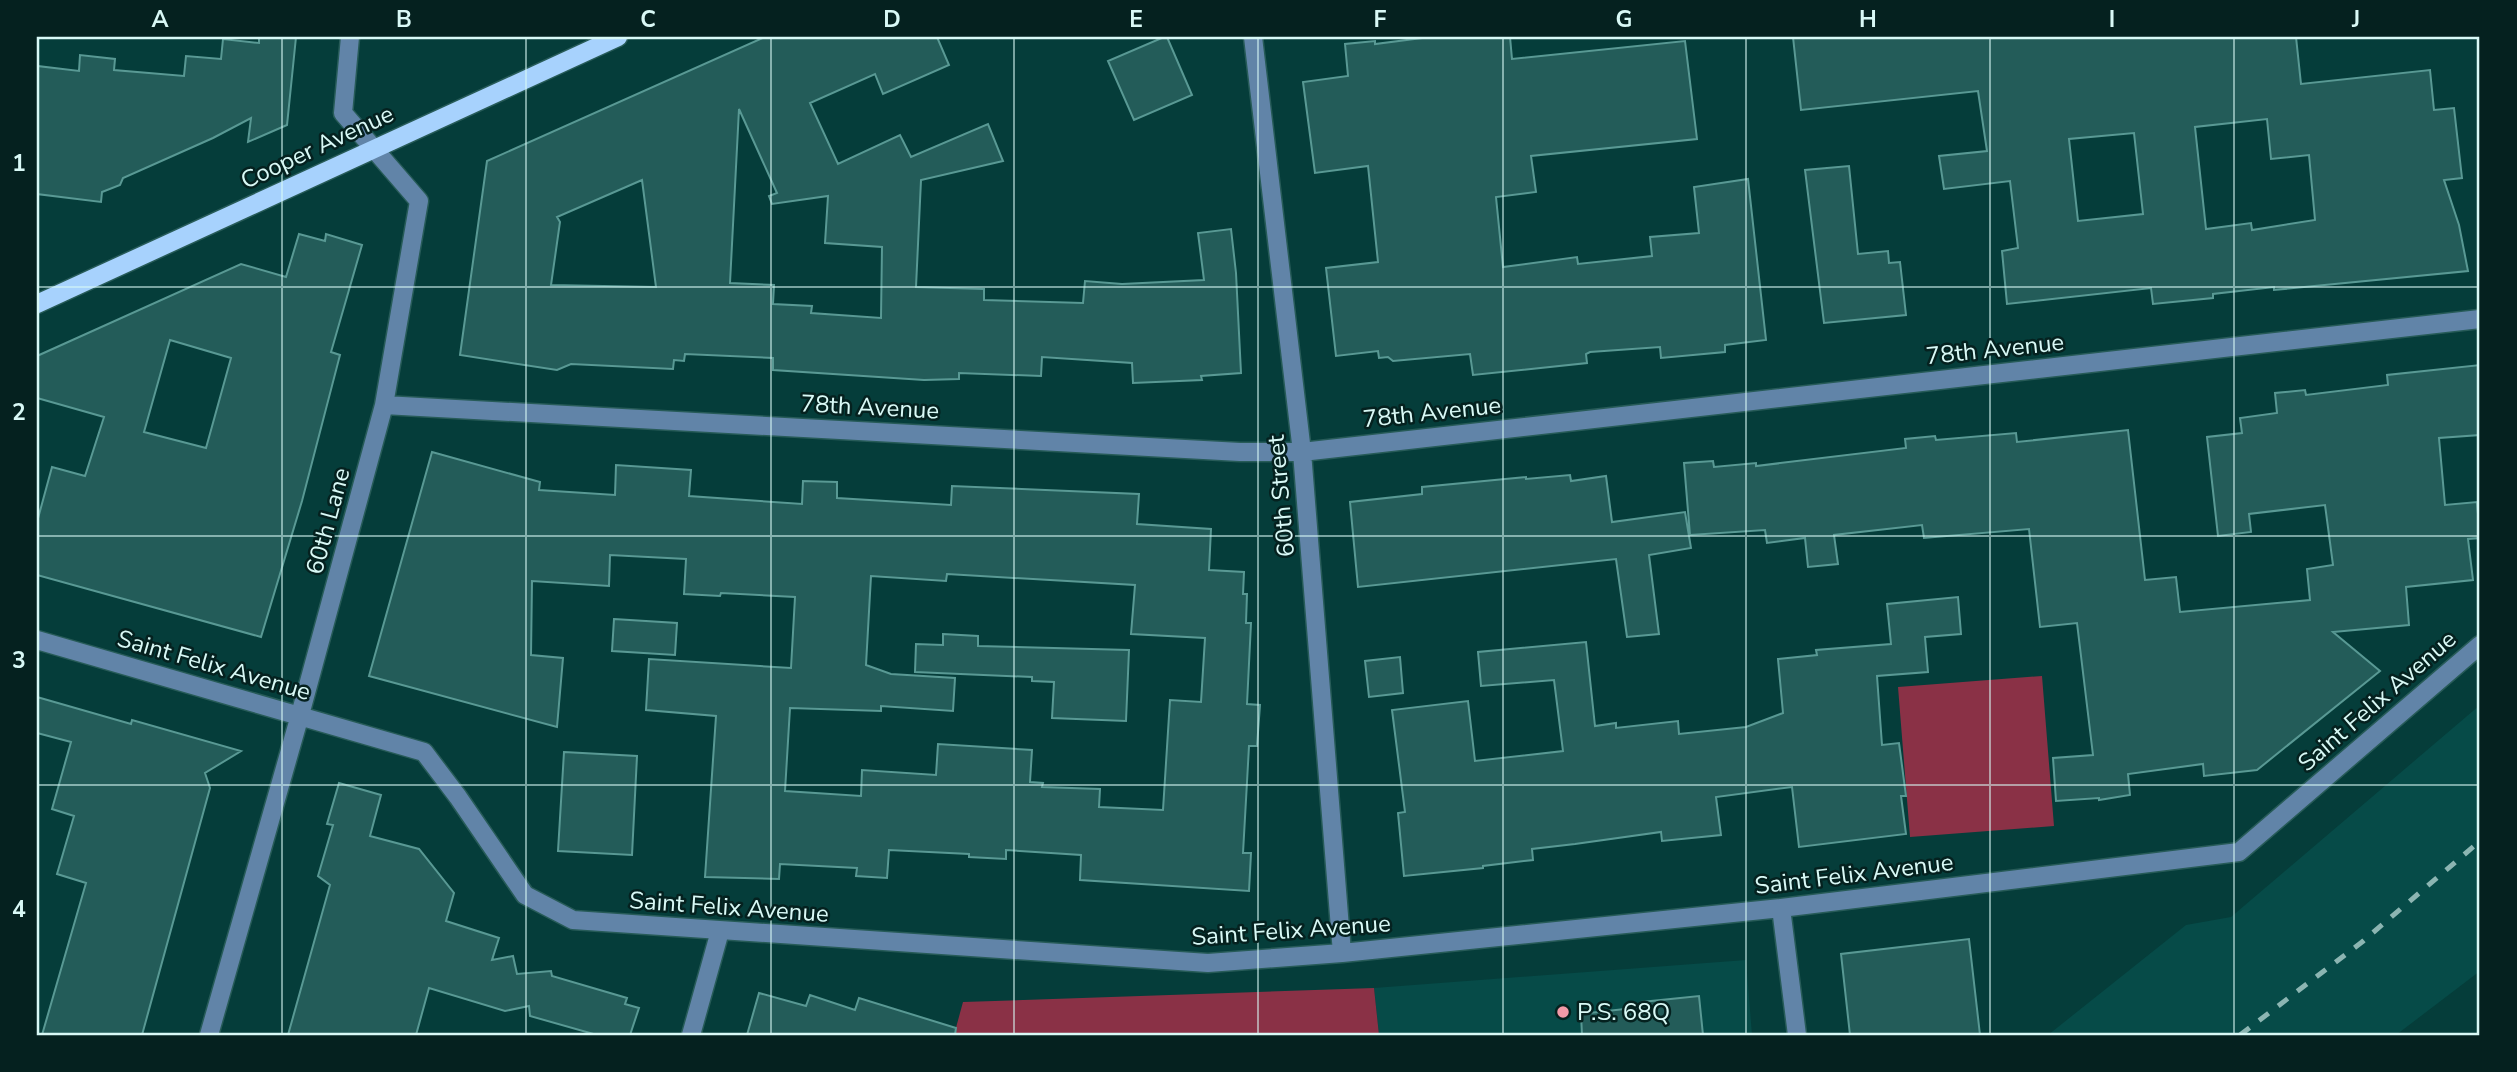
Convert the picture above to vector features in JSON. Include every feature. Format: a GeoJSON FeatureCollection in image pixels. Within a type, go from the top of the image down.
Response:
{"type":"FeatureCollection","features":[{"type":"Feature","properties":{"kind":"main road","name":"Cooper Avenue"},"geometry":{"type":"LineString","coordinates":[[37,304],[618,37]]}},
{"type":"Feature","properties":{"kind":"street","name":"60th Lane"},"geometry":{"type":"LineString","coordinates":[[209,1035],[384,405],[419,201],[343,113],[350,37]]}},
{"type":"Feature","properties":{"kind":"street","name":"60th Street"},"geometry":{"type":"LineString","coordinates":[[1253,37],[1302,452],[1342,953]]}},
{"type":"Feature","properties":{"kind":"street","name":"78th Avenue"},"geometry":{"type":"LineString","coordinates":[[384,405],[1240,452],[1302,452],[2480,319]]}},
{"type":"Feature","properties":{"kind":"street","name":"Saint Felix Avenue"},"geometry":{"type":"LineString","coordinates":[[37,640],[424,752],[526,895],[573,920],[1208,963],[1342,953],[1781,908],[2239,852],[2480,645]]}},
{"type":"Feature","properties":{"kind":"street"},"geometry":{"type":"LineString","coordinates":[[1781,908],[1797,1035]]}},
{"type":"Feature","properties":{"kind":"street"},"geometry":{"type":"LineString","coordinates":[[691,1035],[720,931]]}},
{"type":"Feature","properties":{"kind":"shaded area"},"geometry":{"type":"Polygon","coordinates":[[[2042,676],[2054,826],[1910,837],[1898,687],[2042,676]]]}},
{"type":"Feature","properties":{"kind":"shaded area"},"geometry":{"type":"Polygon","coordinates":[[[2480,705],[2480,971],[2396,1035],[2048,1035],[2186,925],[2231,917],[2480,705]]]}},
{"type":"Feature","properties":{"kind":"shaded area","name":"P.S. 68Q"},"geometry":{"type":"Polygon","coordinates":[[[1746,960],[1752,1035],[1379,1035],[1374,988],[1746,960]]]}},
{"type":"Feature","properties":{"kind":"shaded area"},"geometry":{"type":"Polygon","coordinates":[[[1374,988],[1379,1035],[954,1035],[963,1002],[1374,988]]]}},
{"type":"Feature","properties":{"kind":"building"},"geometry":{"type":"Polygon","coordinates":[[[259,37],[296,37],[287,125],[248,142],[251,118],[123,178],[120,185],[102,192],[101,202],[37,194],[37,66],[79,71],[80,55],[115,59],[114,70],[184,76],[186,56],[221,59],[223,39],[259,43],[259,37]]]}},
{"type":"Feature","properties":{"kind":"building"},"geometry":{"type":"Polygon","coordinates":[[[765,37],[937,37],[949,65],[883,94],[875,74],[810,103],[838,164],[900,135],[911,157],[988,124],[1003,161],[921,180],[916,287],[984,289],[984,300],[1083,303],[1085,281],[1122,284],[1204,280],[1198,233],[1231,229],[1241,373],[1201,376],[1202,380],[1133,383],[1132,363],[1042,357],[1041,376],[959,373],[959,379],[924,380],[773,370],[773,358],[685,354],[684,361],[674,360],[673,369],[571,364],[557,370],[460,355],[487,161],[765,37]],[[739,109],[730,283],[774,285],[773,304],[812,306],[811,313],[881,318],[882,247],[825,243],[828,196],[772,204],[769,196],[777,193],[739,109]],[[642,180],[557,217],[560,222],[551,285],[656,287],[642,180]]]}},
{"type":"Feature","properties":{"kind":"building"},"geometry":{"type":"Polygon","coordinates":[[[1167,37],[1192,95],[1134,120],[1108,61],[1167,37]]]}},
{"type":"Feature","properties":{"kind":"building"},"geometry":{"type":"Polygon","coordinates":[[[1430,37],[1510,37],[1512,59],[1685,41],[1697,139],[1531,156],[1536,192],[1496,197],[1503,267],[1577,257],[1578,264],[1652,256],[1650,237],[1699,233],[1694,187],[1748,179],[1766,340],[1725,345],[1725,352],[1661,358],[1660,347],[1590,352],[1586,354],[1587,363],[1473,375],[1470,354],[1393,361],[1388,357],[1379,358],[1378,351],[1336,356],[1326,268],[1378,262],[1368,166],[1315,173],[1303,82],[1348,76],[1345,44],[1375,41],[1375,44],[1430,37]]]}},
{"type":"Feature","properties":{"kind":"building"},"geometry":{"type":"Polygon","coordinates":[[[1793,37],[2296,37],[2301,84],[2430,70],[2434,110],[2454,108],[2462,178],[2444,180],[2459,225],[2468,271],[2274,290],[2274,287],[2213,294],[2213,298],[2153,304],[2151,288],[2007,304],[2002,251],[2018,248],[2010,181],[1944,189],[1939,156],[1987,151],[1978,91],[1801,110],[1793,37]],[[2267,119],[2195,127],[2206,229],[2251,223],[2252,230],[2315,220],[2309,155],[2271,159],[2267,119]],[[2134,133],[2069,139],[2078,221],[2143,214],[2134,133]]]}},
{"type":"Feature","properties":{"kind":"building"},"geometry":{"type":"Polygon","coordinates":[[[1849,166],[1858,254],[1888,251],[1889,263],[1900,262],[1906,315],[1824,323],[1805,170],[1849,166]]]}},
{"type":"Feature","properties":{"kind":"building"},"geometry":{"type":"Polygon","coordinates":[[[299,234],[325,241],[326,234],[362,245],[331,352],[340,355],[302,501],[261,637],[37,575],[37,522],[52,467],[85,476],[104,417],[37,398],[37,356],[241,264],[286,277],[299,234]],[[170,340],[144,432],[206,448],[231,358],[170,340]]]}},
{"type":"Feature","properties":{"kind":"building"},"geometry":{"type":"Polygon","coordinates":[[[2480,365],[2480,435],[2439,438],[2445,505],[2477,502],[2480,538],[2468,539],[2473,580],[2406,587],[2409,625],[2333,632],[2380,671],[2257,770],[2204,776],[2203,764],[2128,774],[2130,795],[2099,800],[2056,801],[2053,758],[2093,755],[2077,623],[2040,627],[2029,529],[1924,538],[1922,525],[1834,535],[1838,564],[1808,567],[1805,538],[1767,543],[1765,530],[1690,535],[1684,463],[1713,461],[1714,467],[1756,463],[1756,466],[1906,448],[1905,439],[1935,436],[1936,440],[2016,433],[2017,442],[2128,430],[2145,580],[2176,577],[2180,612],[2310,600],[2307,569],[2333,565],[2325,505],[2249,514],[2251,532],[2218,536],[2207,437],[2242,433],[2240,418],[2277,413],[2275,393],[2305,390],[2306,395],[2388,385],[2387,375],[2480,365]]]}},
{"type":"Feature","properties":{"kind":"building"},"geometry":{"type":"Polygon","coordinates":[[[432,452],[540,482],[539,490],[615,495],[616,465],[691,470],[689,496],[802,504],[803,481],[837,482],[837,498],[951,505],[952,486],[1139,494],[1137,524],[1211,529],[1209,570],[1244,572],[1243,594],[1247,594],[1246,623],[1251,623],[1247,704],[1260,705],[1257,746],[1249,746],[1243,853],[1251,853],[1249,891],[1080,880],[1081,855],[1006,850],[1006,859],[969,857],[969,854],[889,850],[887,878],[856,876],[857,868],[780,864],[779,879],[705,877],[716,716],[646,710],[649,659],[791,668],[795,597],[684,594],[686,559],[610,555],[609,586],[532,581],[531,655],[563,658],[557,727],[369,676],[432,452]],[[947,574],[946,581],[871,576],[866,665],[891,674],[955,678],[953,711],[881,706],[881,711],[790,708],[785,791],[861,796],[862,770],[936,775],[938,744],[1032,750],[1030,782],[1043,783],[1042,787],[1100,789],[1099,807],[1163,810],[1170,700],[1201,702],[1205,638],[1131,634],[1135,585],[947,574]]]}},
{"type":"Feature","properties":{"kind":"building"},"geometry":{"type":"Polygon","coordinates":[[[1570,475],[1571,481],[1606,476],[1612,522],[1685,512],[1691,548],[1649,555],[1659,634],[1627,637],[1616,559],[1358,587],[1350,502],[1422,494],[1422,487],[1570,475]]]}},
{"type":"Feature","properties":{"kind":"building"},"geometry":{"type":"Polygon","coordinates":[[[1958,597],[1961,634],[1925,637],[1928,672],[1877,676],[1882,745],[1899,743],[1906,796],[1901,796],[1906,834],[1799,847],[1792,787],[1716,797],[1721,835],[1662,841],[1661,832],[1532,849],[1533,860],[1404,876],[1398,813],[1405,812],[1392,710],[1468,701],[1475,761],[1563,751],[1554,680],[1481,686],[1478,652],[1586,642],[1595,726],[1616,723],[1616,728],[1678,721],[1679,734],[1746,727],[1783,713],[1778,659],[1817,655],[1816,650],[1891,644],[1887,604],[1958,597]]]}},
{"type":"Feature","properties":{"kind":"building"},"geometry":{"type":"Polygon","coordinates":[[[614,619],[677,623],[675,655],[612,651],[614,619]]]}},
{"type":"Feature","properties":{"kind":"building"},"geometry":{"type":"Polygon","coordinates":[[[943,634],[978,636],[978,646],[1129,650],[1126,721],[1052,718],[1054,682],[1032,681],[1032,677],[915,672],[916,644],[943,645],[943,634]]]}},
{"type":"Feature","properties":{"kind":"building"},"geometry":{"type":"Polygon","coordinates":[[[1400,657],[1403,693],[1369,697],[1365,661],[1400,657]]]}},
{"type":"Feature","properties":{"kind":"building"},"geometry":{"type":"Polygon","coordinates":[[[37,697],[241,751],[205,773],[210,788],[142,1035],[42,1035],[86,883],[57,874],[74,816],[52,809],[71,742],[37,733],[37,697]]]}},
{"type":"Feature","properties":{"kind":"building"},"geometry":{"type":"Polygon","coordinates":[[[564,752],[637,756],[632,855],[558,851],[564,752]]]}},
{"type":"Feature","properties":{"kind":"building"},"geometry":{"type":"Polygon","coordinates":[[[339,783],[381,795],[370,836],[419,849],[454,893],[446,921],[499,938],[492,960],[513,956],[517,974],[551,971],[552,976],[627,998],[625,1004],[639,1008],[630,1035],[597,1035],[530,1016],[529,1006],[505,1011],[429,988],[416,1035],[288,1035],[330,885],[318,876],[333,825],[327,824],[339,783]]]}},
{"type":"Feature","properties":{"kind":"building"},"geometry":{"type":"Polygon","coordinates":[[[1969,939],[1980,1035],[1850,1035],[1841,954],[1969,939]]]}},
{"type":"Feature","properties":{"kind":"building"},"geometry":{"type":"Polygon","coordinates":[[[759,993],[806,1006],[810,995],[855,1010],[859,998],[956,1028],[955,1035],[747,1035],[759,993]]]}},
{"type":"Feature","properties":{"kind":"building"},"geometry":{"type":"Polygon","coordinates":[[[1699,996],[1703,1035],[1582,1035],[1581,1014],[1643,1007],[1642,1002],[1699,996]]]}},
{"type":"Feature","properties":{"kind":"railway"},"geometry":{"type":"LineString","coordinates":[[2240,1035],[2362,942],[2480,841]]}},
{"type":"Feature","properties":{"kind":"place","name":"P.S. 68Q"},"geometry":{"type":"Point","coordinates":[1563,1012]}}]}
